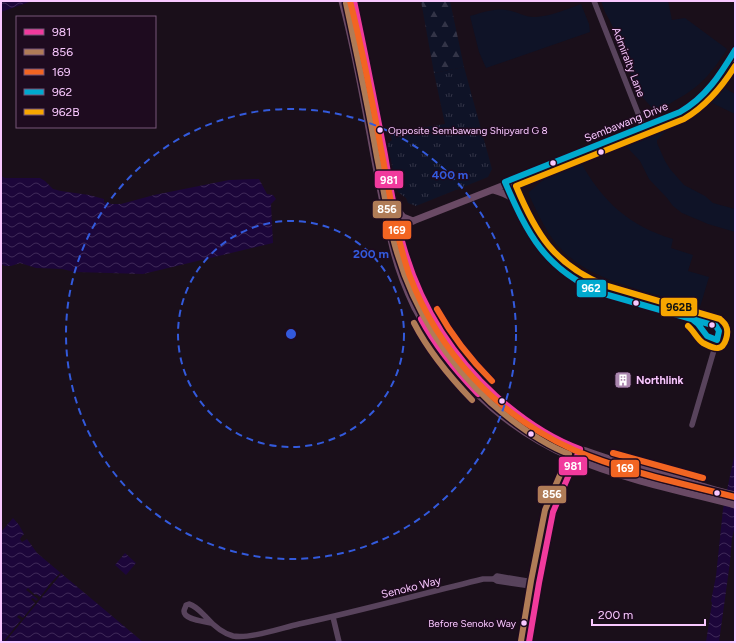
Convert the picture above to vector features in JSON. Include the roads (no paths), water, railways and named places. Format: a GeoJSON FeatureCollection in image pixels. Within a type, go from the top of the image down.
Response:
{"type":"FeatureCollection","features":[{"type":"Feature","properties":{"kind":"main road"},"geometry":{"type":"LineString","coordinates":[[342,1],[396,260],[408,294],[424,325],[440,350],[461,377],[490,405],[515,426],[543,443],[575,459],[636,480],[735,505]]}},
{"type":"Feature","properties":{"kind":"main road"},"geometry":{"type":"LineString","coordinates":[[354,1],[373,92],[394,206],[410,267],[418,289],[435,322],[457,355],[486,386],[511,408],[538,428],[559,440],[610,460],[735,495]]}},
{"type":"Feature","properties":{"kind":"main road","name":"Sembawang Drive"},"geometry":{"type":"LineString","coordinates":[[505,185],[525,179],[644,129],[680,112],[699,99],[718,77],[735,50]]}},
{"type":"Feature","properties":{"kind":"main road","name":"Sembawang Drive"},"geometry":{"type":"LineString","coordinates":[[399,226],[644,129],[674,119],[696,107],[712,93],[722,81],[735,58]]}},
{"type":"Feature","properties":{"kind":"main road"},"geometry":{"type":"LineString","coordinates":[[493,190],[506,194],[512,198],[514,191],[525,179]]}},
{"type":"Feature","properties":{"kind":"main road"},"geometry":{"type":"LineString","coordinates":[[394,206],[403,217],[413,221]]}},
{"type":"Feature","properties":{"kind":"main road"},"geometry":{"type":"LineString","coordinates":[[391,240],[393,230],[399,226]]}},
{"type":"Feature","properties":{"kind":"street","name":"Admiralty Lane"},"geometry":{"type":"LineString","coordinates":[[594,1],[644,129]]}},
{"type":"Feature","properties":{"kind":"street"},"geometry":{"type":"LineString","coordinates":[[505,185],[536,244],[552,261],[570,276],[601,293],[706,323],[718,328],[719,331],[717,340],[692,425]]}},
{"type":"Feature","properties":{"kind":"street"},"geometry":{"type":"LineString","coordinates":[[693,320],[707,336],[717,340]]}},
{"type":"Feature","properties":{"kind":"street"},"geometry":{"type":"LineString","coordinates":[[529,642],[553,512],[580,449]]}},
{"type":"Feature","properties":{"kind":"street","name":"Senoko Way"},"geometry":{"type":"LineString","coordinates":[[211,623],[188,617],[184,613],[186,605],[189,604],[196,607],[222,632],[243,637],[333,617],[483,579],[539,585]]}},
{"type":"Feature","properties":{"kind":"street"},"geometry":{"type":"LineString","coordinates":[[333,617],[339,642]]}},
{"type":"Feature","properties":{"kind":"water"},"geometry":{"type":"Polygon","coordinates":[[[1,1],[32,1],[1,12],[1,1]]]}},
{"type":"Feature","properties":{"kind":"water"},"geometry":{"type":"Polygon","coordinates":[[[1,176],[5,178],[40,178],[53,189],[89,195],[104,199],[104,202],[112,204],[121,204],[154,195],[229,180],[259,179],[267,194],[273,195],[276,199],[271,204],[273,243],[143,274],[75,272],[62,269],[36,268],[20,263],[5,266],[1,264],[1,176]]]}},
{"type":"Feature","properties":{"kind":"water"},"geometry":{"type":"Polygon","coordinates":[[[735,452],[735,526],[732,538],[719,642],[706,642],[716,576],[723,509],[735,452]]]}},
{"type":"Feature","properties":{"kind":"water"},"geometry":{"type":"Polygon","coordinates":[[[13,518],[24,534],[20,539],[22,542],[27,539],[37,553],[143,642],[1,642],[1,532],[13,518]]]}},
{"type":"Feature","properties":{"kind":"water"},"geometry":{"type":"Polygon","coordinates":[[[125,553],[136,563],[126,575],[115,565],[125,553]]]}},
{"type":"Feature","properties":{"kind":"place","name":"Opposite Sembawang Shipyard G 8"},"geometry":{"type":"Point","coordinates":[380,130]}},
{"type":"Feature","properties":{"kind":"place","name":"Northlink"},"geometry":{"type":"Point","coordinates":[623,380]}},
{"type":"Feature","properties":{"kind":"place","name":"Before Senoko Way"},"geometry":{"type":"Point","coordinates":[524,623]}}]}
